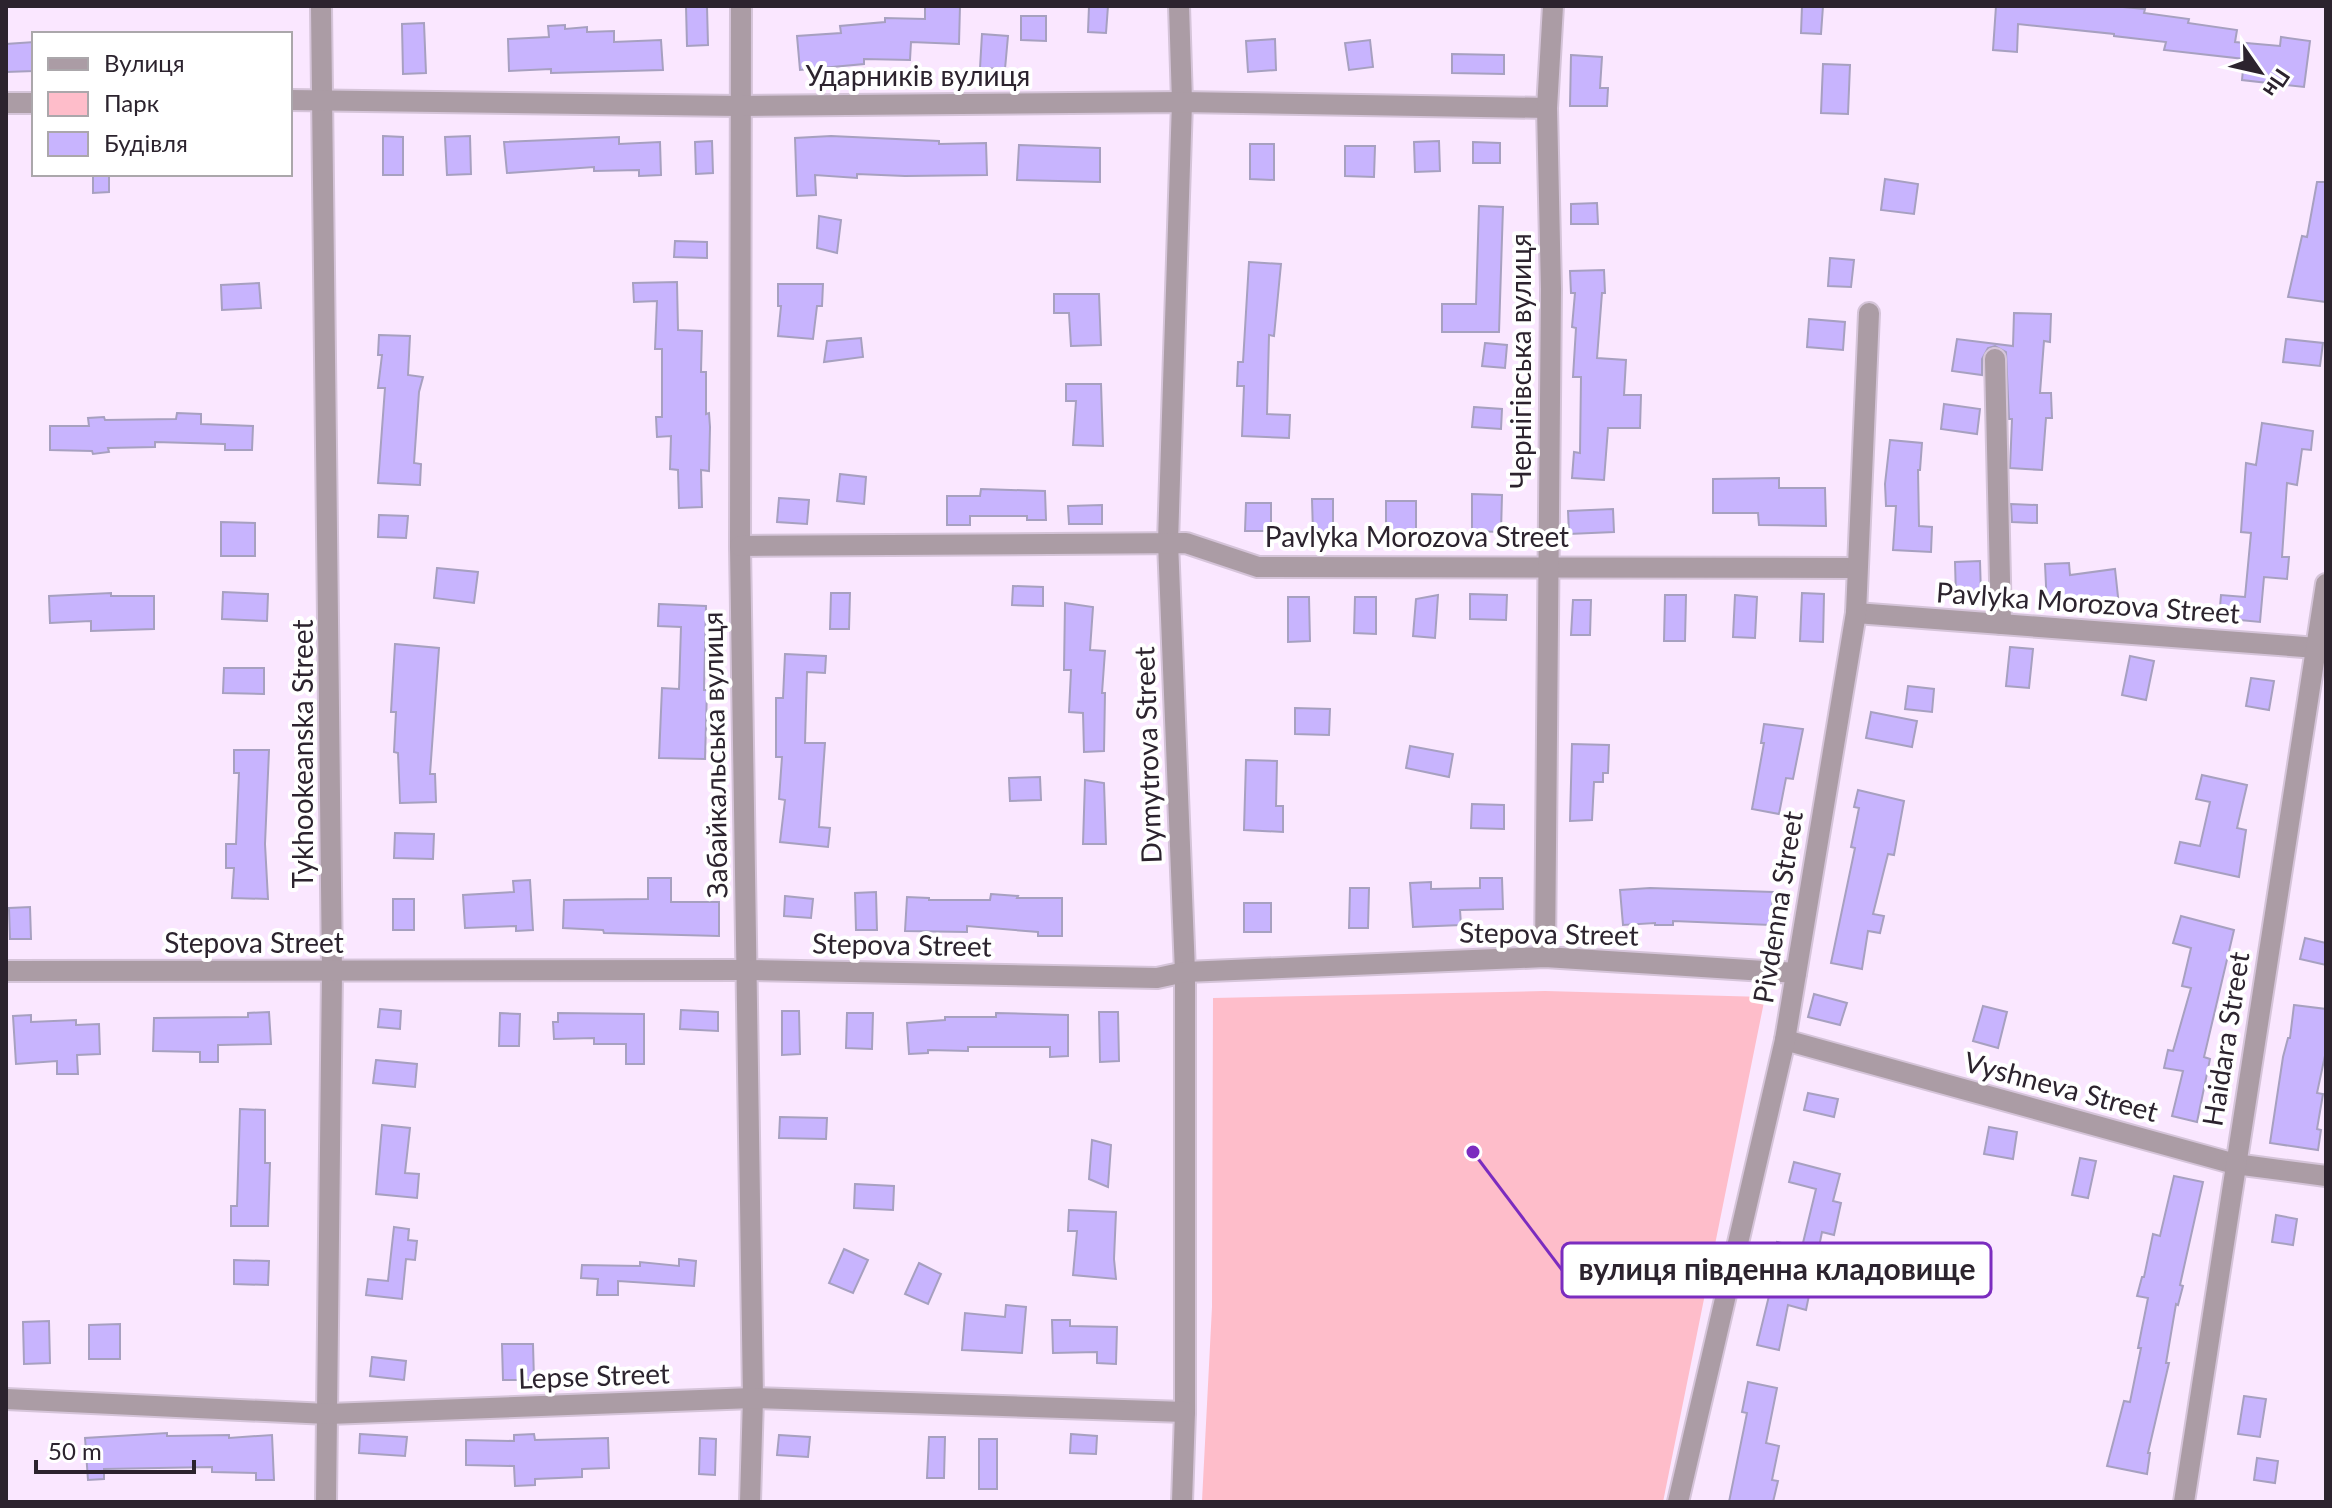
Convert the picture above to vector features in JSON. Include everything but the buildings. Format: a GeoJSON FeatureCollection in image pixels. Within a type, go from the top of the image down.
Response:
{"type":"FeatureCollection","features":[{"type":"Feature","properties":{"kind":"street","name":"Tykhookeanska Street"},"geometry":{"type":"LineString","coordinates":[[321,6],[332,972],[326,1502]]}},
{"type":"Feature","properties":{"kind":"street","name":"Забайкальська вулиця"},"geometry":{"type":"LineString","coordinates":[[741,6],[740,546],[753,1398],[750,1502]]}},
{"type":"Feature","properties":{"kind":"street","name":"Dymytrova Street"},"geometry":{"type":"LineString","coordinates":[[1179,6],[1182,102],[1168,542],[1185,972],[1185,1412],[1182,1502]]}},
{"type":"Feature","properties":{"kind":"street","name":"Чернігівська вулиця"},"geometry":{"type":"LineString","coordinates":[[1545,957],[1551,289],[1547,108],[1553,6]]}},
{"type":"Feature","properties":{"kind":"street","name":"Ударників вулиця"},"geometry":{"type":"LineString","coordinates":[[292,100],[739,106],[1182,102],[1547,108]]}},
{"type":"Feature","properties":{"kind":"street"},"geometry":{"type":"LineString","coordinates":[[6,103],[32,103]]}},
{"type":"Feature","properties":{"kind":"street","name":"Pivdenna Street"},"geometry":{"type":"LineString","coordinates":[[1678,1502],[1785,1040],[1856,613],[1869,313]]}},
{"type":"Feature","properties":{"kind":"street"},"geometry":{"type":"LineString","coordinates":[[1995,359],[2001,624]]}},
{"type":"Feature","properties":{"kind":"street","name":"Pavlyka Morozova Street"},"geometry":{"type":"LineString","coordinates":[[740,546],[1168,542],[1186,543],[1258,567],[1857,568]]}},
{"type":"Feature","properties":{"kind":"street","name":"Haidara Street"},"geometry":{"type":"LineString","coordinates":[[2184,1502],[2326,584]]}},
{"type":"Feature","properties":{"kind":"street","name":"Pavlyka Morozova Street"},"geometry":{"type":"LineString","coordinates":[[1856,613],[2317,648]]}},
{"type":"Feature","properties":{"kind":"street","name":"Stepova Street"},"geometry":{"type":"LineString","coordinates":[[6,971],[747,970],[1157,978],[1185,972],[1545,957],[1796,973]]}},
{"type":"Feature","properties":{"kind":"street","name":"Vyshneva Street"},"geometry":{"type":"LineString","coordinates":[[1785,1040],[2235,1164],[2326,1176]]}},
{"type":"Feature","properties":{"kind":"street","name":"Lepse Street"},"geometry":{"type":"LineString","coordinates":[[6,1399],[328,1414],[753,1398],[1185,1412]]}},
{"type":"Feature","properties":{"kind":"green space"},"geometry":{"type":"Polygon","coordinates":[[[1545,991],[1765,997],[1663,1502],[1202,1501],[1212,1307],[1213,998],[1545,991]]]}},
{"type":"Feature","properties":{"kind":"place","name":"вулиця південна кладовище"},"geometry":{"type":"Point","coordinates":[1473,1152]}}]}
